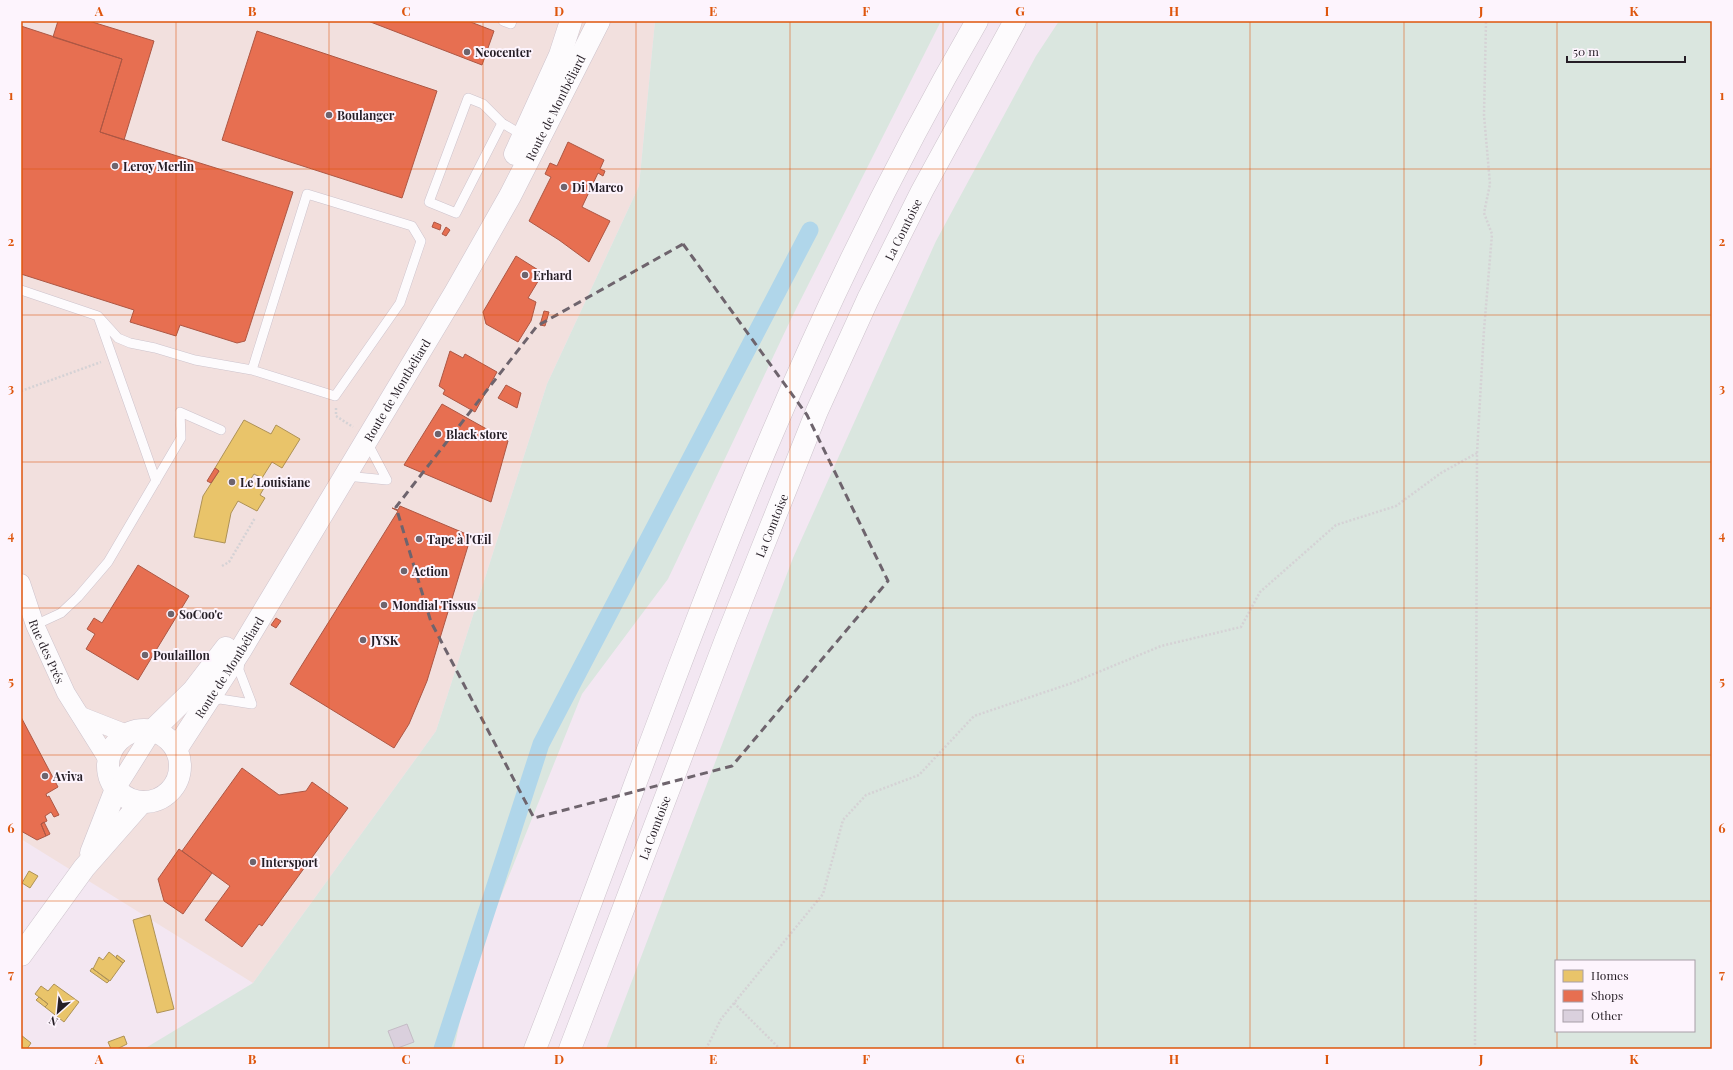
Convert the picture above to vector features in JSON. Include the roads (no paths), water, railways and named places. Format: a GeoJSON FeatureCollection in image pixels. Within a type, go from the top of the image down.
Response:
{"type":"FeatureCollection","features":[{"type":"Feature","properties":{"kind":"main road","name":"Route de Montbéliard"},"geometry":{"type":"LineString","coordinates":[[176,748],[240,651],[346,476],[362,436],[483,216],[524,136],[560,55],[571,21]]}},
{"type":"Feature","properties":{"kind":"main road","name":"Route de Montbéliard"},"geometry":{"type":"LineString","coordinates":[[153,730],[193,691],[232,639],[362,436],[510,196],[599,21]]}},
{"type":"Feature","properties":{"kind":"main road"},"geometry":{"type":"LineString","coordinates":[[535,1049],[695,628],[771,435],[811,345],[887,186],[977,21]]}},
{"type":"Feature","properties":{"kind":"main road","name":"La Comtoise"},"geometry":{"type":"LineString","coordinates":[[570,1049],[734,617],[818,412],[868,299],[915,204],[1015,21]]}},
{"type":"Feature","properties":{"kind":"main road"},"geometry":{"type":"LineString","coordinates":[[135,730],[153,730],[171,740],[176,748],[181,764],[178,781],[172,790],[153,802],[142,802],[123,796],[116,789],[108,770],[108,760],[112,749],[118,740],[127,734],[135,730]]}},
{"type":"Feature","properties":{"kind":"main road"},"geometry":{"type":"LineString","coordinates":[[84,868],[116,789]]}},
{"type":"Feature","properties":{"kind":"main road"},"geometry":{"type":"LineString","coordinates":[[22,951],[40,930],[84,868],[142,802]]}},
{"type":"Feature","properties":{"kind":"street","name":"Rue des Prés"},"geometry":{"type":"LineString","coordinates":[[21,583],[35,625],[66,693],[108,760]]}},
{"type":"Feature","properties":{"kind":"street"},"geometry":{"type":"LineString","coordinates":[[81,716],[127,734]]}},
{"type":"Feature","properties":{"kind":"street"},"geometry":{"type":"LineString","coordinates":[[116,789],[153,730]]}},
{"type":"Feature","properties":{"kind":"lane"},"geometry":{"type":"LineString","coordinates":[[503,21],[511,24],[512,21]]}},
{"type":"Feature","properties":{"kind":"lane"},"geometry":{"type":"LineString","coordinates":[[502,123],[456,213],[429,202],[468,98],[483,104],[502,123],[524,136]]}},
{"type":"Feature","properties":{"kind":"lane"},"geometry":{"type":"LineString","coordinates":[[21,290],[98,316],[118,338],[194,360],[252,370],[335,396],[400,303],[421,242],[412,226],[307,194],[252,370]]}},
{"type":"Feature","properties":{"kind":"lane"},"geometry":{"type":"LineString","coordinates":[[98,316],[156,481]]}},
{"type":"Feature","properties":{"kind":"lane"},"geometry":{"type":"LineString","coordinates":[[35,625],[61,613],[83,591],[108,562],[181,438],[180,412],[221,430]]}},
{"type":"Feature","properties":{"kind":"lane"},"geometry":{"type":"LineString","coordinates":[[346,476],[387,480],[362,436]]}},
{"type":"Feature","properties":{"kind":"lane"},"geometry":{"type":"LineString","coordinates":[[205,703],[220,699],[252,704],[239,670],[240,651]]}},
{"type":"Feature","properties":{"kind":"waterway"},"geometry":{"type":"LineString","coordinates":[[442,1049],[541,744],[810,230]]}},
{"type":"Feature","properties":{"kind":"place","name":"Neocenter"},"geometry":{"type":"Point","coordinates":[467,52]}},
{"type":"Feature","properties":{"kind":"place","name":"Boulanger"},"geometry":{"type":"Point","coordinates":[329,115]}},
{"type":"Feature","properties":{"kind":"place","name":"Leroy Merlin"},"geometry":{"type":"Point","coordinates":[115,166]}},
{"type":"Feature","properties":{"kind":"place","name":"Di Marco"},"geometry":{"type":"Point","coordinates":[564,187]}},
{"type":"Feature","properties":{"kind":"place","name":"Erhard"},"geometry":{"type":"Point","coordinates":[525,275]}},
{"type":"Feature","properties":{"kind":"place","name":"Black store"},"geometry":{"type":"Point","coordinates":[438,434]}},
{"type":"Feature","properties":{"kind":"place","name":"Le Louisiane"},"geometry":{"type":"Point","coordinates":[232,482]}},
{"type":"Feature","properties":{"kind":"place","name":"Tape à l'Œil"},"geometry":{"type":"Point","coordinates":[419,539]}},
{"type":"Feature","properties":{"kind":"place","name":"Action"},"geometry":{"type":"Point","coordinates":[404,571]}},
{"type":"Feature","properties":{"kind":"place","name":"Mondial Tissus"},"geometry":{"type":"Point","coordinates":[384,605]}},
{"type":"Feature","properties":{"kind":"place","name":"SoCoo'c"},"geometry":{"type":"Point","coordinates":[171,614]}},
{"type":"Feature","properties":{"kind":"place","name":"JYSK"},"geometry":{"type":"Point","coordinates":[363,640]}},
{"type":"Feature","properties":{"kind":"place","name":"Poulaillon"},"geometry":{"type":"Point","coordinates":[145,655]}},
{"type":"Feature","properties":{"kind":"place","name":"Aviva"},"geometry":{"type":"Point","coordinates":[45,776]}},
{"type":"Feature","properties":{"kind":"place","name":"Intersport"},"geometry":{"type":"Point","coordinates":[253,862]}}]}
